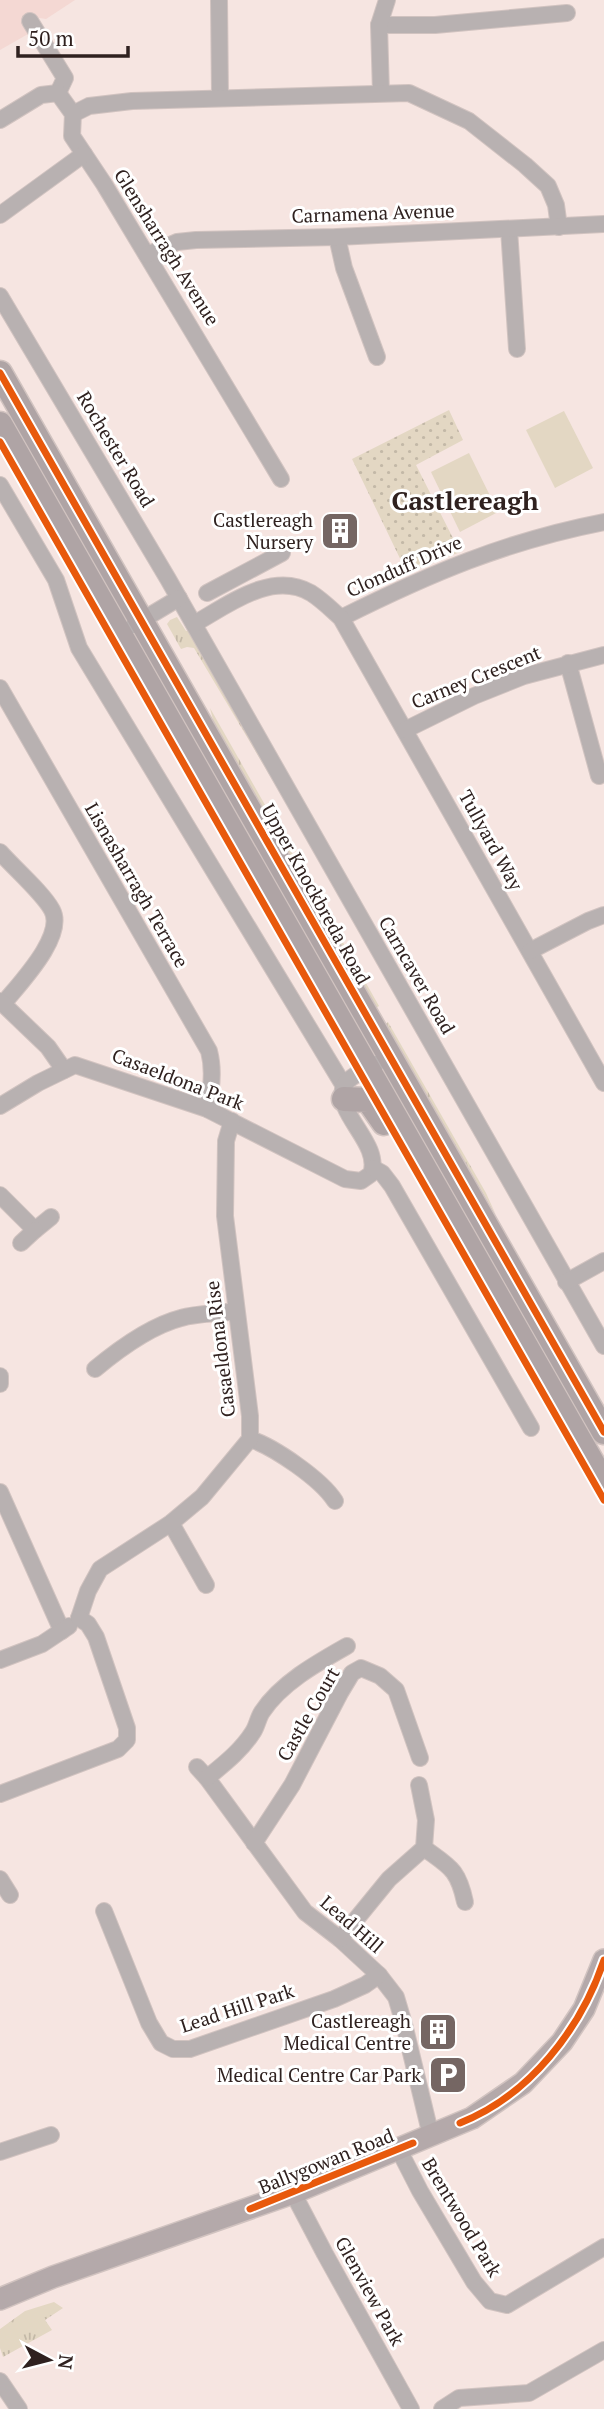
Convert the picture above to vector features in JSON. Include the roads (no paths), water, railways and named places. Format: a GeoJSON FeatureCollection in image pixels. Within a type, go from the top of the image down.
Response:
{"type":"FeatureCollection","features":[{"type":"Feature","properties":{"kind":"highway","name":"Upper Knockbreda Road"},"geometry":{"type":"LineString","coordinates":[[0,373],[30,425],[161,610],[390,1056],[604,1432]]}},
{"type":"Feature","properties":{"kind":"highway"},"geometry":{"type":"LineString","coordinates":[[0,424],[604,1483]]}},
{"type":"Feature","properties":{"kind":"highway"},"geometry":{"type":"LineString","coordinates":[[344,1093],[373,1104],[467,1267],[507,1314]]}},
{"type":"Feature","properties":{"kind":"highway"},"geometry":{"type":"LineString","coordinates":[[529,1299],[548,1307],[604,1405]]}},
{"type":"Feature","properties":{"kind":"main road","name":"Ballygowan Road"},"geometry":{"type":"LineString","coordinates":[[0,2299],[53,2277],[293,2193],[472,2119],[498,2102],[541,2066],[562,2042],[584,2009],[604,1960]]}},
{"type":"Feature","properties":{"kind":"street"},"geometry":{"type":"LineString","coordinates":[[219,0],[220,97]]}},
{"type":"Feature","properties":{"kind":"street"},"geometry":{"type":"LineString","coordinates":[[381,93],[379,25],[387,0]]}},
{"type":"Feature","properties":{"kind":"street"},"geometry":{"type":"LineString","coordinates":[[379,25],[435,24],[567,13]]}},
{"type":"Feature","properties":{"kind":"street"},"geometry":{"type":"LineString","coordinates":[[0,120],[41,95],[58,93],[65,78],[30,21]]}},
{"type":"Feature","properties":{"kind":"street","name":"Glensharragh Avenue"},"geometry":{"type":"LineString","coordinates":[[58,93],[73,114],[72,136],[147,255],[281,479]]}},
{"type":"Feature","properties":{"kind":"street"},"geometry":{"type":"LineString","coordinates":[[73,114],[89,106],[132,101],[409,93],[469,121],[548,186],[556,205],[559,227]]}},
{"type":"Feature","properties":{"kind":"street"},"geometry":{"type":"LineString","coordinates":[[0,215],[85,155]]}},
{"type":"Feature","properties":{"kind":"street","name":"Carnamena Avenue"},"geometry":{"type":"LineString","coordinates":[[147,255],[177,242],[196,240],[337,237],[604,224]]}},
{"type":"Feature","properties":{"kind":"street"},"geometry":{"type":"LineString","coordinates":[[509,229],[517,349]]}},
{"type":"Feature","properties":{"kind":"street"},"geometry":{"type":"LineString","coordinates":[[337,237],[344,268],[377,356]]}},
{"type":"Feature","properties":{"kind":"street","name":"Rochester Road"},"geometry":{"type":"LineString","coordinates":[[0,296],[161,610],[194,624]]}},
{"type":"Feature","properties":{"kind":"street"},"geometry":{"type":"LineString","coordinates":[[0,485],[57,580],[79,648],[344,1093],[351,1118],[371,1151],[373,1168],[392,1186],[531,1428]]}},
{"type":"Feature","properties":{"kind":"street","name":"Clonduff Drive"},"geometry":{"type":"LineString","coordinates":[[194,624],[255,590],[271,586],[295,587],[309,592],[341,618],[443,569],[482,554],[561,531],[604,522]]}},
{"type":"Feature","properties":{"kind":"street"},"geometry":{"type":"LineString","coordinates":[[207,593],[282,553]]}},
{"type":"Feature","properties":{"kind":"street"},"geometry":{"type":"LineString","coordinates":[[232,580],[241,598]]}},
{"type":"Feature","properties":{"kind":"street"},"geometry":{"type":"LineString","coordinates":[[119,633],[161,610]]}},
{"type":"Feature","properties":{"kind":"street","name":"Tullyard Way"},"geometry":{"type":"LineString","coordinates":[[341,618],[604,1083]]}},
{"type":"Feature","properties":{"kind":"street","name":"Carncaver Road"},"geometry":{"type":"LineString","coordinates":[[194,624],[604,1346]]}},
{"type":"Feature","properties":{"kind":"street","name":"Carney Crescent"},"geometry":{"type":"LineString","coordinates":[[405,730],[512,681],[604,655]]}},
{"type":"Feature","properties":{"kind":"street"},"geometry":{"type":"LineString","coordinates":[[568,663],[599,776]]}},
{"type":"Feature","properties":{"kind":"street","name":"Lisnasharragh Terrace"},"geometry":{"type":"LineString","coordinates":[[0,688],[209,1051],[212,1082],[207,1109]]}},
{"type":"Feature","properties":{"kind":"street"},"geometry":{"type":"LineString","coordinates":[[0,852],[52,910],[55,925],[51,940],[2,1002],[48,1047],[64,1070],[0,1106]]}},
{"type":"Feature","properties":{"kind":"street"},"geometry":{"type":"LineString","coordinates":[[530,951],[604,915]]}},
{"type":"Feature","properties":{"kind":"street"},"geometry":{"type":"LineString","coordinates":[[344,1093],[349,1079],[390,1056]]}},
{"type":"Feature","properties":{"kind":"street","name":"Casaeldona Park"},"geometry":{"type":"LineString","coordinates":[[64,1070],[75,1065],[91,1069],[207,1109],[345,1180],[361,1181],[371,1174],[373,1168]]}},
{"type":"Feature","properties":{"kind":"street","name":"Casaeldona Rise"},"geometry":{"type":"LineString","coordinates":[[79,1618],[88,1591],[100,1569],[171,1523],[202,1497],[250,1439],[250,1416],[225,1216],[226,1141],[232,1121]]}},
{"type":"Feature","properties":{"kind":"street"},"geometry":{"type":"LineString","coordinates":[[0,1195],[35,1230]]}},
{"type":"Feature","properties":{"kind":"street"},"geometry":{"type":"LineString","coordinates":[[21,1243],[51,1217]]}},
{"type":"Feature","properties":{"kind":"street"},"geometry":{"type":"LineString","coordinates":[[566,1282],[604,1261]]}},
{"type":"Feature","properties":{"kind":"street"},"geometry":{"type":"LineString","coordinates":[[95,1369],[110,1356],[155,1328],[181,1318],[236,1311]]}},
{"type":"Feature","properties":{"kind":"street"},"geometry":{"type":"LineString","coordinates":[[0,1376],[0,1384]]}},
{"type":"Feature","properties":{"kind":"street"},"geometry":{"type":"LineString","coordinates":[[250,1439],[268,1447],[325,1487],[335,1501]]}},
{"type":"Feature","properties":{"kind":"street"},"geometry":{"type":"LineString","coordinates":[[0,1492],[62,1632]]}},
{"type":"Feature","properties":{"kind":"street"},"geometry":{"type":"LineString","coordinates":[[171,1523],[206,1585]]}},
{"type":"Feature","properties":{"kind":"street"},"geometry":{"type":"LineString","coordinates":[[0,1660],[42,1644],[79,1618],[88,1624],[96,1637],[127,1728],[127,1740],[118,1749],[0,1794]]}},
{"type":"Feature","properties":{"kind":"street","name":"Lead Hill"},"geometry":{"type":"LineString","coordinates":[[346,1646],[306,1670],[277,1696],[262,1712],[253,1732],[233,1757],[202,1772],[305,1912],[340,1939],[379,1975],[396,1997],[431,2136]]}},
{"type":"Feature","properties":{"kind":"street","name":"Castle Court"},"geometry":{"type":"LineString","coordinates":[[254,1843],[292,1785],[352,1673],[361,1668],[380,1676],[397,1690],[420,1758]]}},
{"type":"Feature","properties":{"kind":"street"},"geometry":{"type":"LineString","coordinates":[[340,1939],[389,1879],[424,1848],[426,1820],[419,1785]]}},
{"type":"Feature","properties":{"kind":"street"},"geometry":{"type":"LineString","coordinates":[[424,1848],[447,1865],[460,1880],[465,1902]]}},
{"type":"Feature","properties":{"kind":"street"},"geometry":{"type":"LineString","coordinates":[[0,1879],[10,1895]]}},
{"type":"Feature","properties":{"kind":"street","name":"Lead Hill Park"},"geometry":{"type":"LineString","coordinates":[[104,1911],[149,2023],[160,2043],[173,2049],[190,2049],[334,1999],[365,1985],[379,1975]]}},
{"type":"Feature","properties":{"kind":"street"},"geometry":{"type":"LineString","coordinates":[[0,2152],[51,2135]]}},
{"type":"Feature","properties":{"kind":"street","name":"Brentwood Park"},"geometry":{"type":"LineString","coordinates":[[399,2150],[474,2282],[490,2301],[507,2305],[604,2247]]}},
{"type":"Feature","properties":{"kind":"street","name":"Glenview Park"},"geometry":{"type":"LineString","coordinates":[[293,2193],[411,2409]]}},
{"type":"Feature","properties":{"kind":"street"},"geometry":{"type":"LineString","coordinates":[[442,2409],[459,2398],[529,2393],[604,2350]]}},
{"type":"Feature","properties":{"kind":"street"},"geometry":{"type":"LineString","coordinates":[[0,2381],[19,2409]]}},
{"type":"Feature","properties":{"kind":"place","name":"Castlereagh Nursery"},"geometry":{"type":"Point","coordinates":[340,531]}},
{"type":"Feature","properties":{"kind":"place","name":"Castlereagh Medical Centre"},"geometry":{"type":"Point","coordinates":[438,2032]}},
{"type":"Feature","properties":{"kind":"place","name":"Medical Centre Car Park"},"geometry":{"type":"Point","coordinates":[448,2075]}},
{"type":"Feature","properties":{"kind":"district","name":"Castlereagh"},"geometry":{"type":"Point","coordinates":[465,501]}}]}
